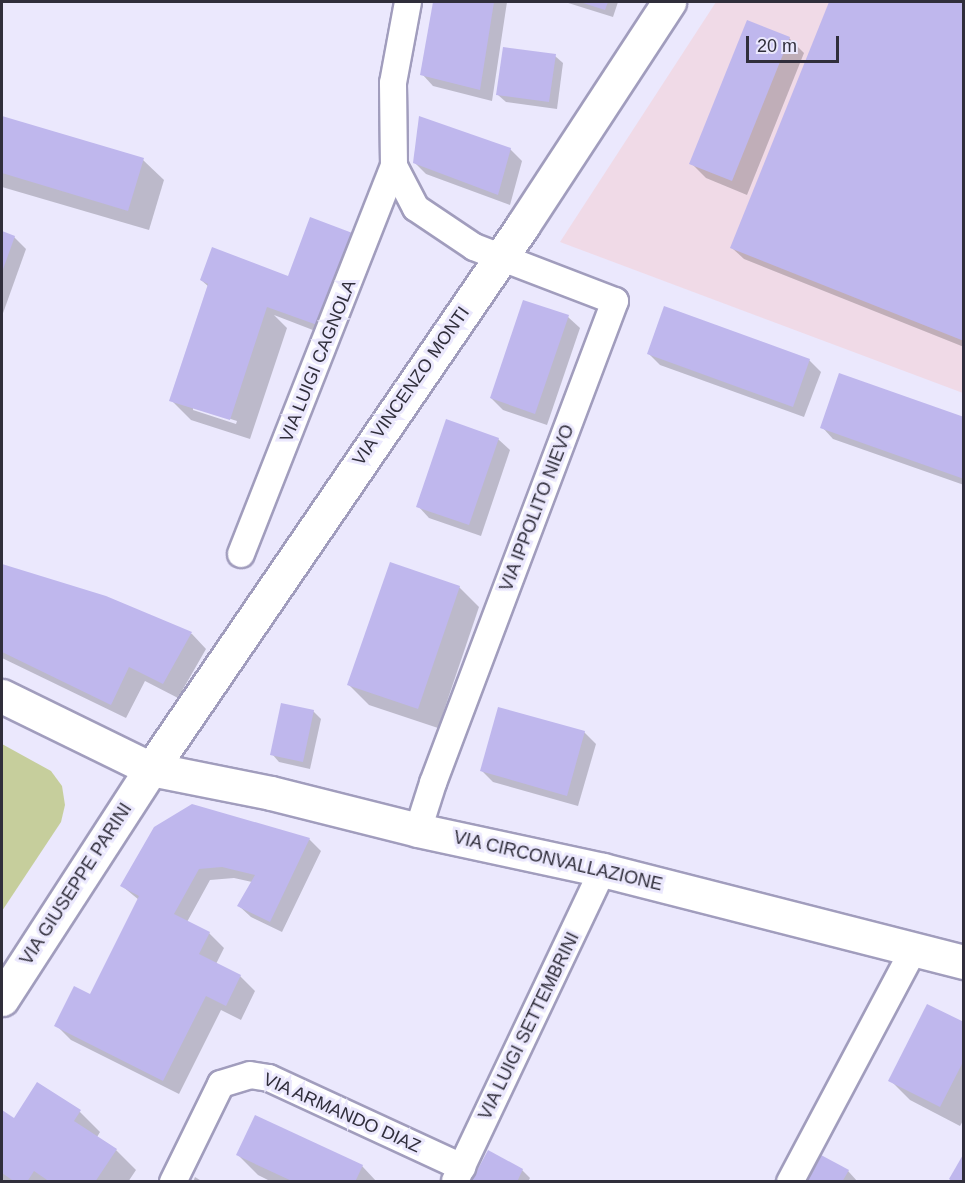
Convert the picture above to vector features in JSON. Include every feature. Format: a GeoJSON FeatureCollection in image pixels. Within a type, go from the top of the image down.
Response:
{"type":"FeatureCollection","features":[{"type":"Feature","properties":{"kind":"street","name":"VIA LUIGI CAGNOLA"},"geometry":{"type":"LineString","coordinates":[[241,554],[394,166],[393,83],[408,2]]}},
{"type":"Feature","properties":{"kind":"street","name":"VIA VINCENZO MONTI"},"geometry":{"type":"LineString","coordinates":[[151,769],[501,256],[669,2]]}},
{"type":"Feature","properties":{"kind":"street","name":"VIA LUIGI CAGNOLA"},"geometry":{"type":"LineString","coordinates":[[394,166],[416,208],[474,247],[501,256]]}},
{"type":"Feature","properties":{"kind":"street","name":"VIA IPPOLITO NIEVO"},"geometry":{"type":"LineString","coordinates":[[417,830],[615,301],[501,256]]}},
{"type":"Feature","properties":{"kind":"street","name":"VIA CIRCONVALLAZIONE"},"geometry":{"type":"LineString","coordinates":[[2,696],[151,769],[271,793],[417,830],[603,870],[963,962]]}},
{"type":"Feature","properties":{"kind":"street","name":"VIA GIUSEPPE PARINI"},"geometry":{"type":"LineString","coordinates":[[2,999],[151,769]]}},
{"type":"Feature","properties":{"kind":"street","name":"VIA LUIGI SETTEMBRINI"},"geometry":{"type":"LineString","coordinates":[[458,1174],[603,870]]}},
{"type":"Feature","properties":{"kind":"street"},"geometry":{"type":"LineString","coordinates":[[790,1182],[914,949]]}},
{"type":"Feature","properties":{"kind":"street","name":"VIA ARMANDO DIAZ"},"geometry":{"type":"LineString","coordinates":[[173,1182],[220,1084],[250,1075],[269,1078],[458,1174]]}},
{"type":"Feature","properties":{"kind":"shaded area"},"geometry":{"type":"Polygon","coordinates":[[[716,2],[963,2],[963,393],[560,242],[716,2]]]}},
{"type":"Feature","properties":{"kind":"green space"},"geometry":{"type":"Polygon","coordinates":[[[2,744],[51,771],[62,786],[65,805],[61,822],[2,911],[2,744]]]}},
{"type":"Feature","properties":{"kind":"building"},"geometry":{"type":"Polygon","coordinates":[[[433,2],[494,2],[480,90],[420,75],[433,2]]]}},
{"type":"Feature","properties":{"kind":"building"},"geometry":{"type":"Polygon","coordinates":[[[580,2],[608,2],[605,10],[580,2]]]}},
{"type":"Feature","properties":{"kind":"building"},"geometry":{"type":"Polygon","coordinates":[[[829,2],[964,2],[964,341],[730,248],[829,2]]]}},
{"type":"Feature","properties":{"kind":"building"},"geometry":{"type":"Polygon","coordinates":[[[747,20],[790,37],[732,181],[689,164],[747,20]]]}},
{"type":"Feature","properties":{"kind":"building"},"geometry":{"type":"Polygon","coordinates":[[[503,47],[556,54],[549,102],[496,95],[503,47]]]}},
{"type":"Feature","properties":{"kind":"building"},"geometry":{"type":"Polygon","coordinates":[[[2,116],[144,158],[128,211],[2,173],[2,116]]]}},
{"type":"Feature","properties":{"kind":"building"},"geometry":{"type":"Polygon","coordinates":[[[419,116],[511,148],[498,195],[413,163],[419,116]]]}},
{"type":"Feature","properties":{"kind":"building"},"geometry":{"type":"Polygon","coordinates":[[[310,217],[355,234],[320,326],[267,307],[230,420],[169,401],[208,284],[200,280],[212,247],[288,276],[310,217]]]}},
{"type":"Feature","properties":{"kind":"building"},"geometry":{"type":"Polygon","coordinates":[[[2,231],[15,236],[2,272],[2,231]]]}},
{"type":"Feature","properties":{"kind":"building"},"geometry":{"type":"Polygon","coordinates":[[[523,300],[569,315],[535,414],[490,398],[523,300]]]}},
{"type":"Feature","properties":{"kind":"building"},"geometry":{"type":"Polygon","coordinates":[[[664,306],[810,359],[793,407],[647,354],[664,306]]]}},
{"type":"Feature","properties":{"kind":"building"},"geometry":{"type":"Polygon","coordinates":[[[839,373],[964,417],[964,479],[820,428],[839,373]]]}},
{"type":"Feature","properties":{"kind":"building"},"geometry":{"type":"Polygon","coordinates":[[[446,419],[499,438],[469,525],[416,507],[446,419]]]}},
{"type":"Feature","properties":{"kind":"building"},"geometry":{"type":"Polygon","coordinates":[[[390,562],[460,586],[418,709],[347,685],[390,562]]]}},
{"type":"Feature","properties":{"kind":"building"},"geometry":{"type":"Polygon","coordinates":[[[2,564],[106,596],[192,632],[163,684],[129,667],[111,705],[2,652],[2,564]]]}},
{"type":"Feature","properties":{"kind":"building"},"geometry":{"type":"Polygon","coordinates":[[[281,703],[314,710],[303,762],[270,755],[281,703]]]}},
{"type":"Feature","properties":{"kind":"building"},"geometry":{"type":"Polygon","coordinates":[[[498,707],[585,731],[567,796],[480,771],[498,707]]]}},
{"type":"Feature","properties":{"kind":"building"},"geometry":{"type":"Polygon","coordinates":[[[192,804],[310,838],[270,922],[237,906],[255,875],[222,867],[199,869],[174,914],[210,932],[199,954],[241,975],[226,1006],[206,996],[163,1081],[54,1026],[74,986],[90,994],[139,896],[120,886],[154,827],[192,804]]]}},
{"type":"Feature","properties":{"kind":"building"},"geometry":{"type":"Polygon","coordinates":[[[927,1004],[964,1022],[964,1060],[940,1107],[888,1081],[927,1004]]]}},
{"type":"Feature","properties":{"kind":"building"},"geometry":{"type":"Polygon","coordinates":[[[37,1082],[81,1110],[74,1121],[117,1149],[95,1182],[50,1182],[34,1171],[27,1182],[15,1182],[2,1173],[2,1110],[14,1118],[37,1082]]]}},
{"type":"Feature","properties":{"kind":"building"},"geometry":{"type":"Polygon","coordinates":[[[255,1115],[363,1165],[355,1182],[294,1182],[236,1155],[255,1115]]]}},
{"type":"Feature","properties":{"kind":"building"},"geometry":{"type":"Polygon","coordinates":[[[488,1150],[523,1169],[517,1182],[471,1182],[488,1150]]]}},
{"type":"Feature","properties":{"kind":"building"},"geometry":{"type":"Polygon","coordinates":[[[964,1153],[964,1182],[953,1182],[949,1179],[964,1153]]]}},
{"type":"Feature","properties":{"kind":"building"},"geometry":{"type":"Polygon","coordinates":[[[821,1155],[849,1170],[842,1182],[807,1182],[821,1155]]]}}]}
